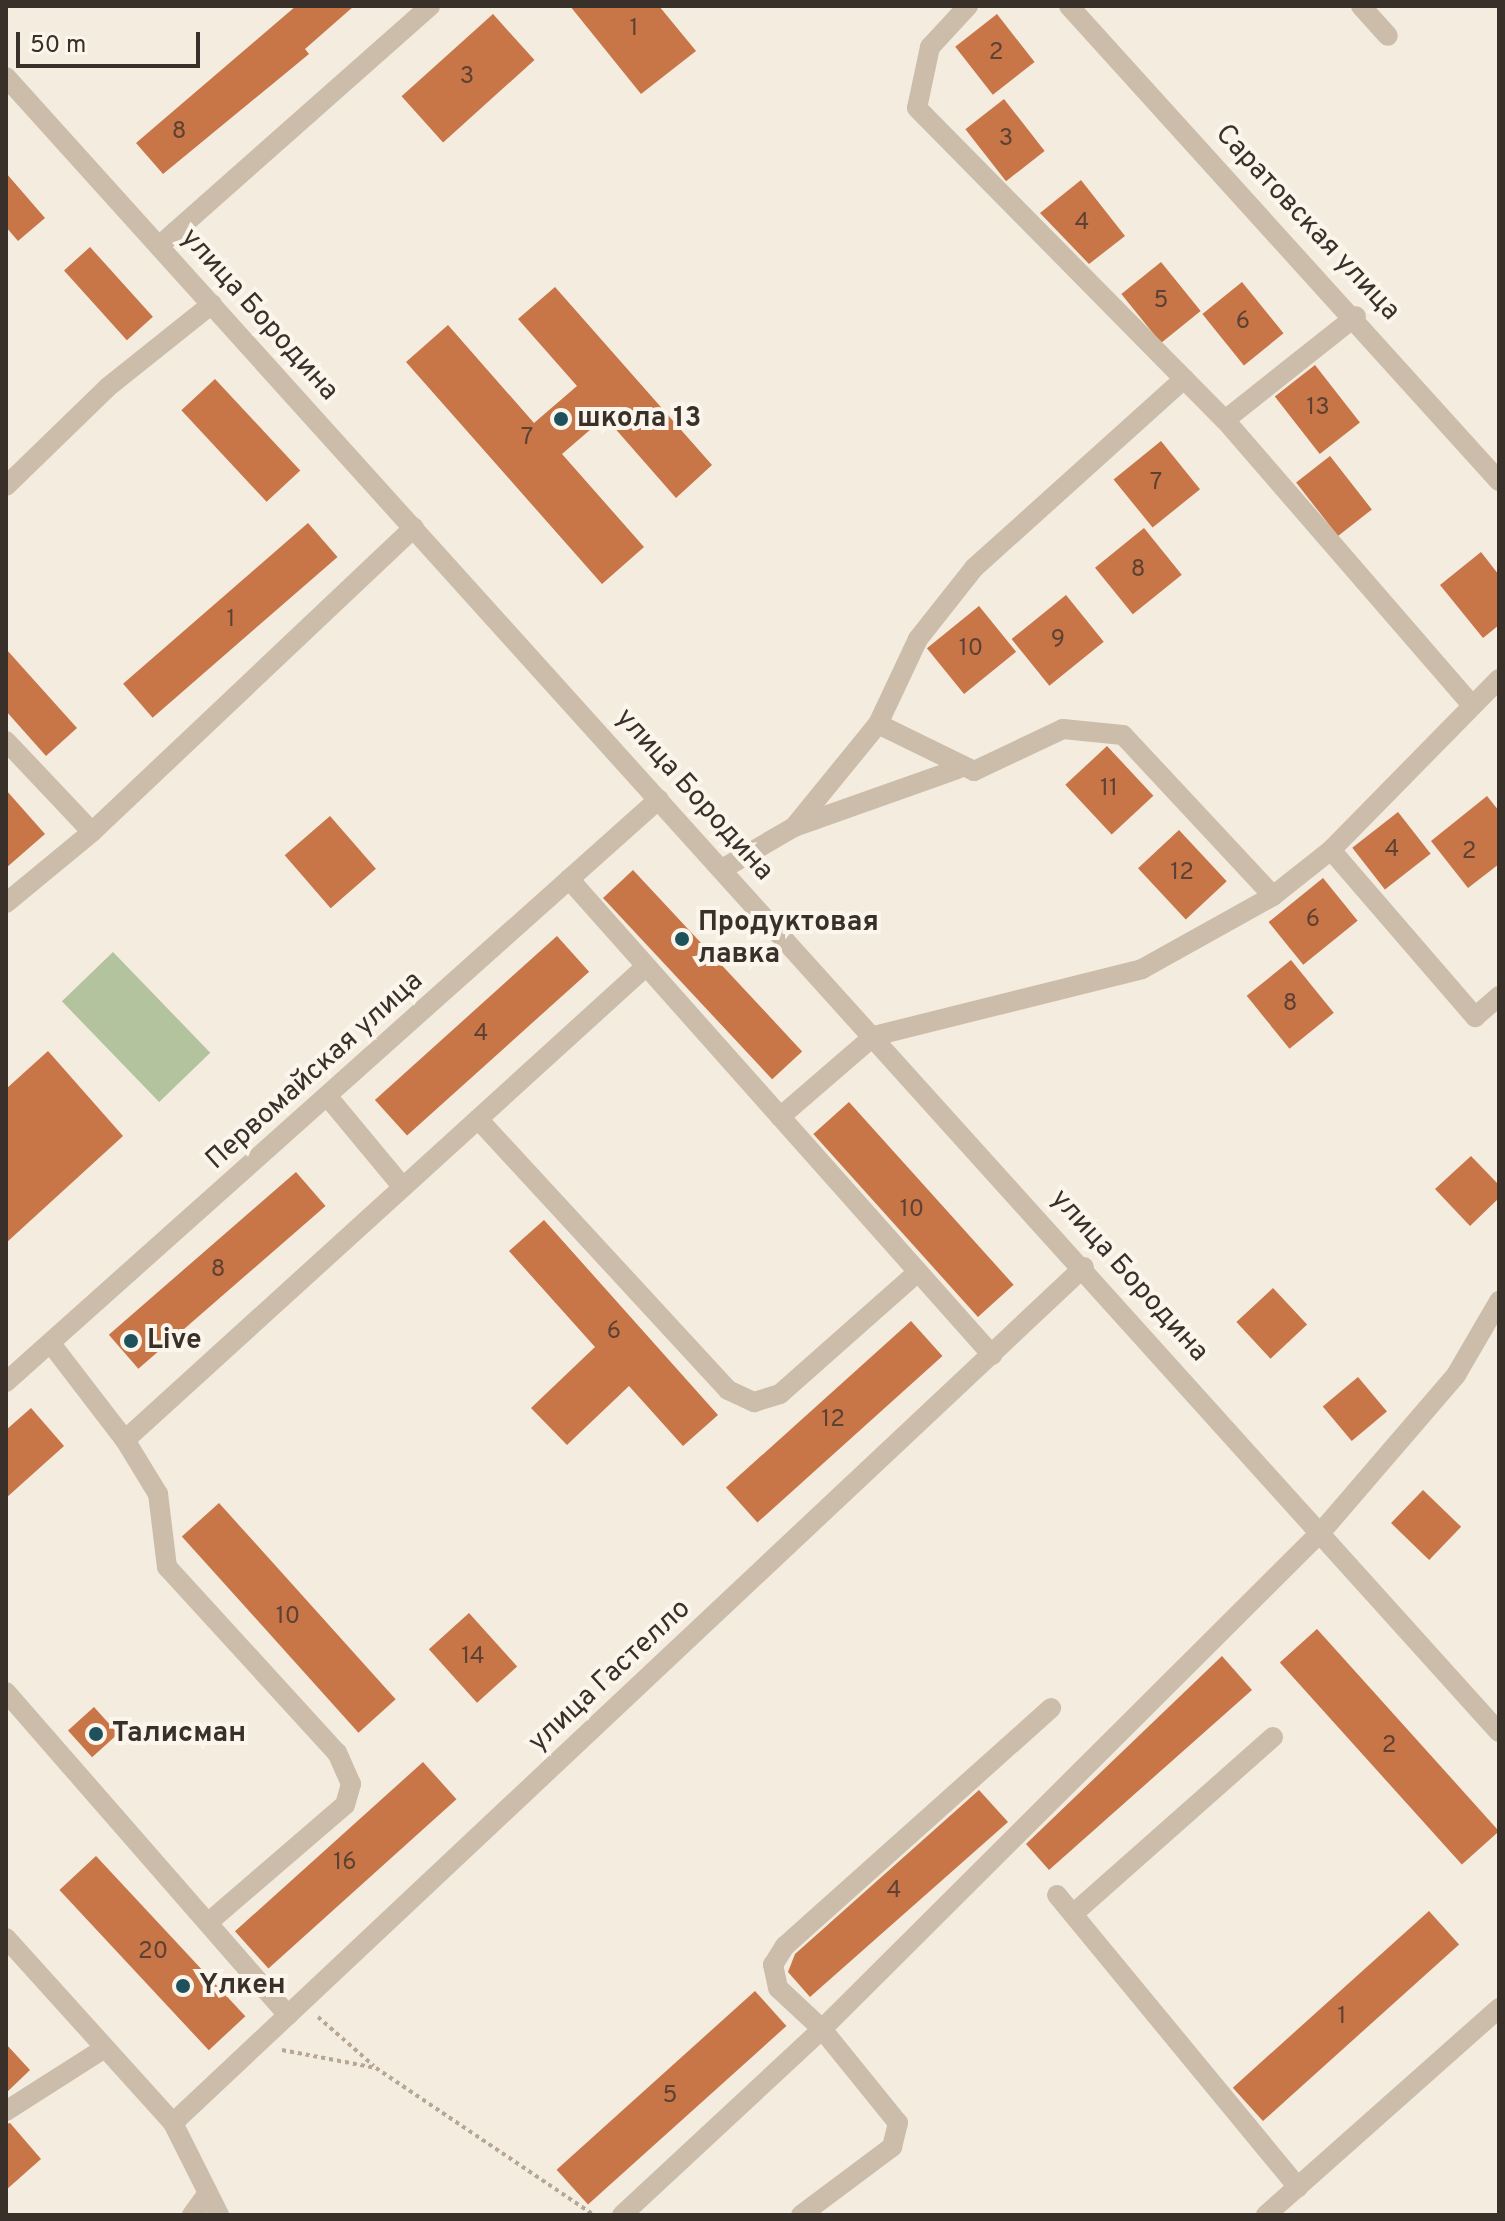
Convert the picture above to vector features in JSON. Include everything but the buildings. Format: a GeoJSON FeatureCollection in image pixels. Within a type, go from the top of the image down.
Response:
{"type":"FeatureCollection","features":[{"type":"Feature","properties":{"kind":"street"},"geometry":{"type":"LineString","coordinates":[[159,246],[430,6]]}},
{"type":"Feature","properties":{"kind":"street"},"geometry":{"type":"LineString","coordinates":[[968,6],[930,47],[917,108],[1225,420],[1472,705]]}},
{"type":"Feature","properties":{"kind":"street","name":"Саратовская улица"},"geometry":{"type":"LineString","coordinates":[[1069,6],[1356,316],[1499,481]]}},
{"type":"Feature","properties":{"kind":"street"},"geometry":{"type":"LineString","coordinates":[[1361,6],[1388,36]]}},
{"type":"Feature","properties":{"kind":"street","name":"улица Бородина"},"geometry":{"type":"LineString","coordinates":[[6,77],[1084,1267],[1499,1732]]}},
{"type":"Feature","properties":{"kind":"street"},"geometry":{"type":"LineString","coordinates":[[6,486],[108,387],[212,304]]}},
{"type":"Feature","properties":{"kind":"street"},"geometry":{"type":"LineString","coordinates":[[1225,420],[1356,316]]}},
{"type":"Feature","properties":{"kind":"street"},"geometry":{"type":"LineString","coordinates":[[724,868],[794,827],[878,724],[918,639],[974,568],[1184,379]]}},
{"type":"Feature","properties":{"kind":"street"},"geometry":{"type":"LineString","coordinates":[[6,903],[92,832],[414,528]]}},
{"type":"Feature","properties":{"kind":"street"},"geometry":{"type":"LineString","coordinates":[[780,1117],[874,1036],[1142,969],[1273,896],[1331,850],[1499,679]]}},
{"type":"Feature","properties":{"kind":"street"},"geometry":{"type":"LineString","coordinates":[[878,724],[958,769]]}},
{"type":"Feature","properties":{"kind":"street"},"geometry":{"type":"LineString","coordinates":[[794,827],[826,822],[958,769],[992,769],[1063,729],[1123,735],[1273,896]]}},
{"type":"Feature","properties":{"kind":"street"},"geometry":{"type":"LineString","coordinates":[[6,741],[92,832]]}},
{"type":"Feature","properties":{"kind":"street","name":"Первомайская улица"},"geometry":{"type":"LineString","coordinates":[[6,1382],[52,1345],[659,799]]}},
{"type":"Feature","properties":{"kind":"street"},"geometry":{"type":"LineString","coordinates":[[1331,850],[1475,1017],[1499,996]]}},
{"type":"Feature","properties":{"kind":"street"},"geometry":{"type":"LineString","coordinates":[[569,879],[643,969],[992,1355]]}},
{"type":"Feature","properties":{"kind":"street"},"geometry":{"type":"LineString","coordinates":[[125,1440],[643,969]]}},
{"type":"Feature","properties":{"kind":"street"},"geometry":{"type":"LineString","coordinates":[[328,1097],[402,1186]]}},
{"type":"Feature","properties":{"kind":"street"},"geometry":{"type":"LineString","coordinates":[[478,1119],[728,1390],[754,1402],[780,1394],[918,1272]]}},
{"type":"Feature","properties":{"kind":"street","name":"улица Гастелло"},"geometry":{"type":"LineString","coordinates":[[173,2123],[1084,1267]]}},
{"type":"Feature","properties":{"kind":"street"},"geometry":{"type":"LineString","coordinates":[[622,2215],[822,2029],[1322,1531],[1456,1375],[1499,1301]]}},
{"type":"Feature","properties":{"kind":"street"},"geometry":{"type":"LineString","coordinates":[[52,1345],[125,1440],[158,1494],[167,1567],[337,1753],[351,1784],[345,1805],[210,1921]]}},
{"type":"Feature","properties":{"kind":"street"},"geometry":{"type":"LineString","coordinates":[[6,1692],[210,1921],[295,2009]]}},
{"type":"Feature","properties":{"kind":"street"},"geometry":{"type":"LineString","coordinates":[[801,2215],[892,2147],[898,2123],[822,2029],[778,1988],[773,1965],[785,1946],[1051,1708]]}},
{"type":"Feature","properties":{"kind":"street"},"geometry":{"type":"LineString","coordinates":[[1073,1914],[1273,1737]]}},
{"type":"Feature","properties":{"kind":"street"},"geometry":{"type":"LineString","coordinates":[[1057,1895],[1298,2187]]}},
{"type":"Feature","properties":{"kind":"street"},"geometry":{"type":"LineString","coordinates":[[6,1938],[173,2123],[219,2215]]}},
{"type":"Feature","properties":{"kind":"street"},"geometry":{"type":"LineString","coordinates":[[1266,2215],[1499,2008]]}},
{"type":"Feature","properties":{"kind":"street"},"geometry":{"type":"LineString","coordinates":[[6,2111],[105,2048]]}},
{"type":"Feature","properties":{"kind":"street"},"geometry":{"type":"LineString","coordinates":[[192,2215],[208,2193]]}},
{"type":"Feature","properties":{"kind":"path"},"geometry":{"type":"LineString","coordinates":[[295,2009],[376,2068],[594,2215]]}},
{"type":"Feature","properties":{"kind":"path"},"geometry":{"type":"LineString","coordinates":[[256,2045],[376,2068]]}},
{"type":"Feature","properties":{"kind":"green space"},"geometry":{"type":"Polygon","coordinates":[[[113,952],[210,1053],[159,1102],[62,1001],[113,952]]]}},
{"type":"Feature","properties":{"kind":"place","name":"школа 13"},"geometry":{"type":"Point","coordinates":[561,419]}},
{"type":"Feature","properties":{"kind":"place","name":"Продуктовая лавка"},"geometry":{"type":"Point","coordinates":[682,939]}},
{"type":"Feature","properties":{"kind":"place","name":"Live"},"geometry":{"type":"Point","coordinates":[131,1341]}},
{"type":"Feature","properties":{"kind":"place","name":"Талисман"},"geometry":{"type":"Point","coordinates":[96,1734]}},
{"type":"Feature","properties":{"kind":"place","name":"Yлкен"},"geometry":{"type":"Point","coordinates":[183,1986]}}]}
